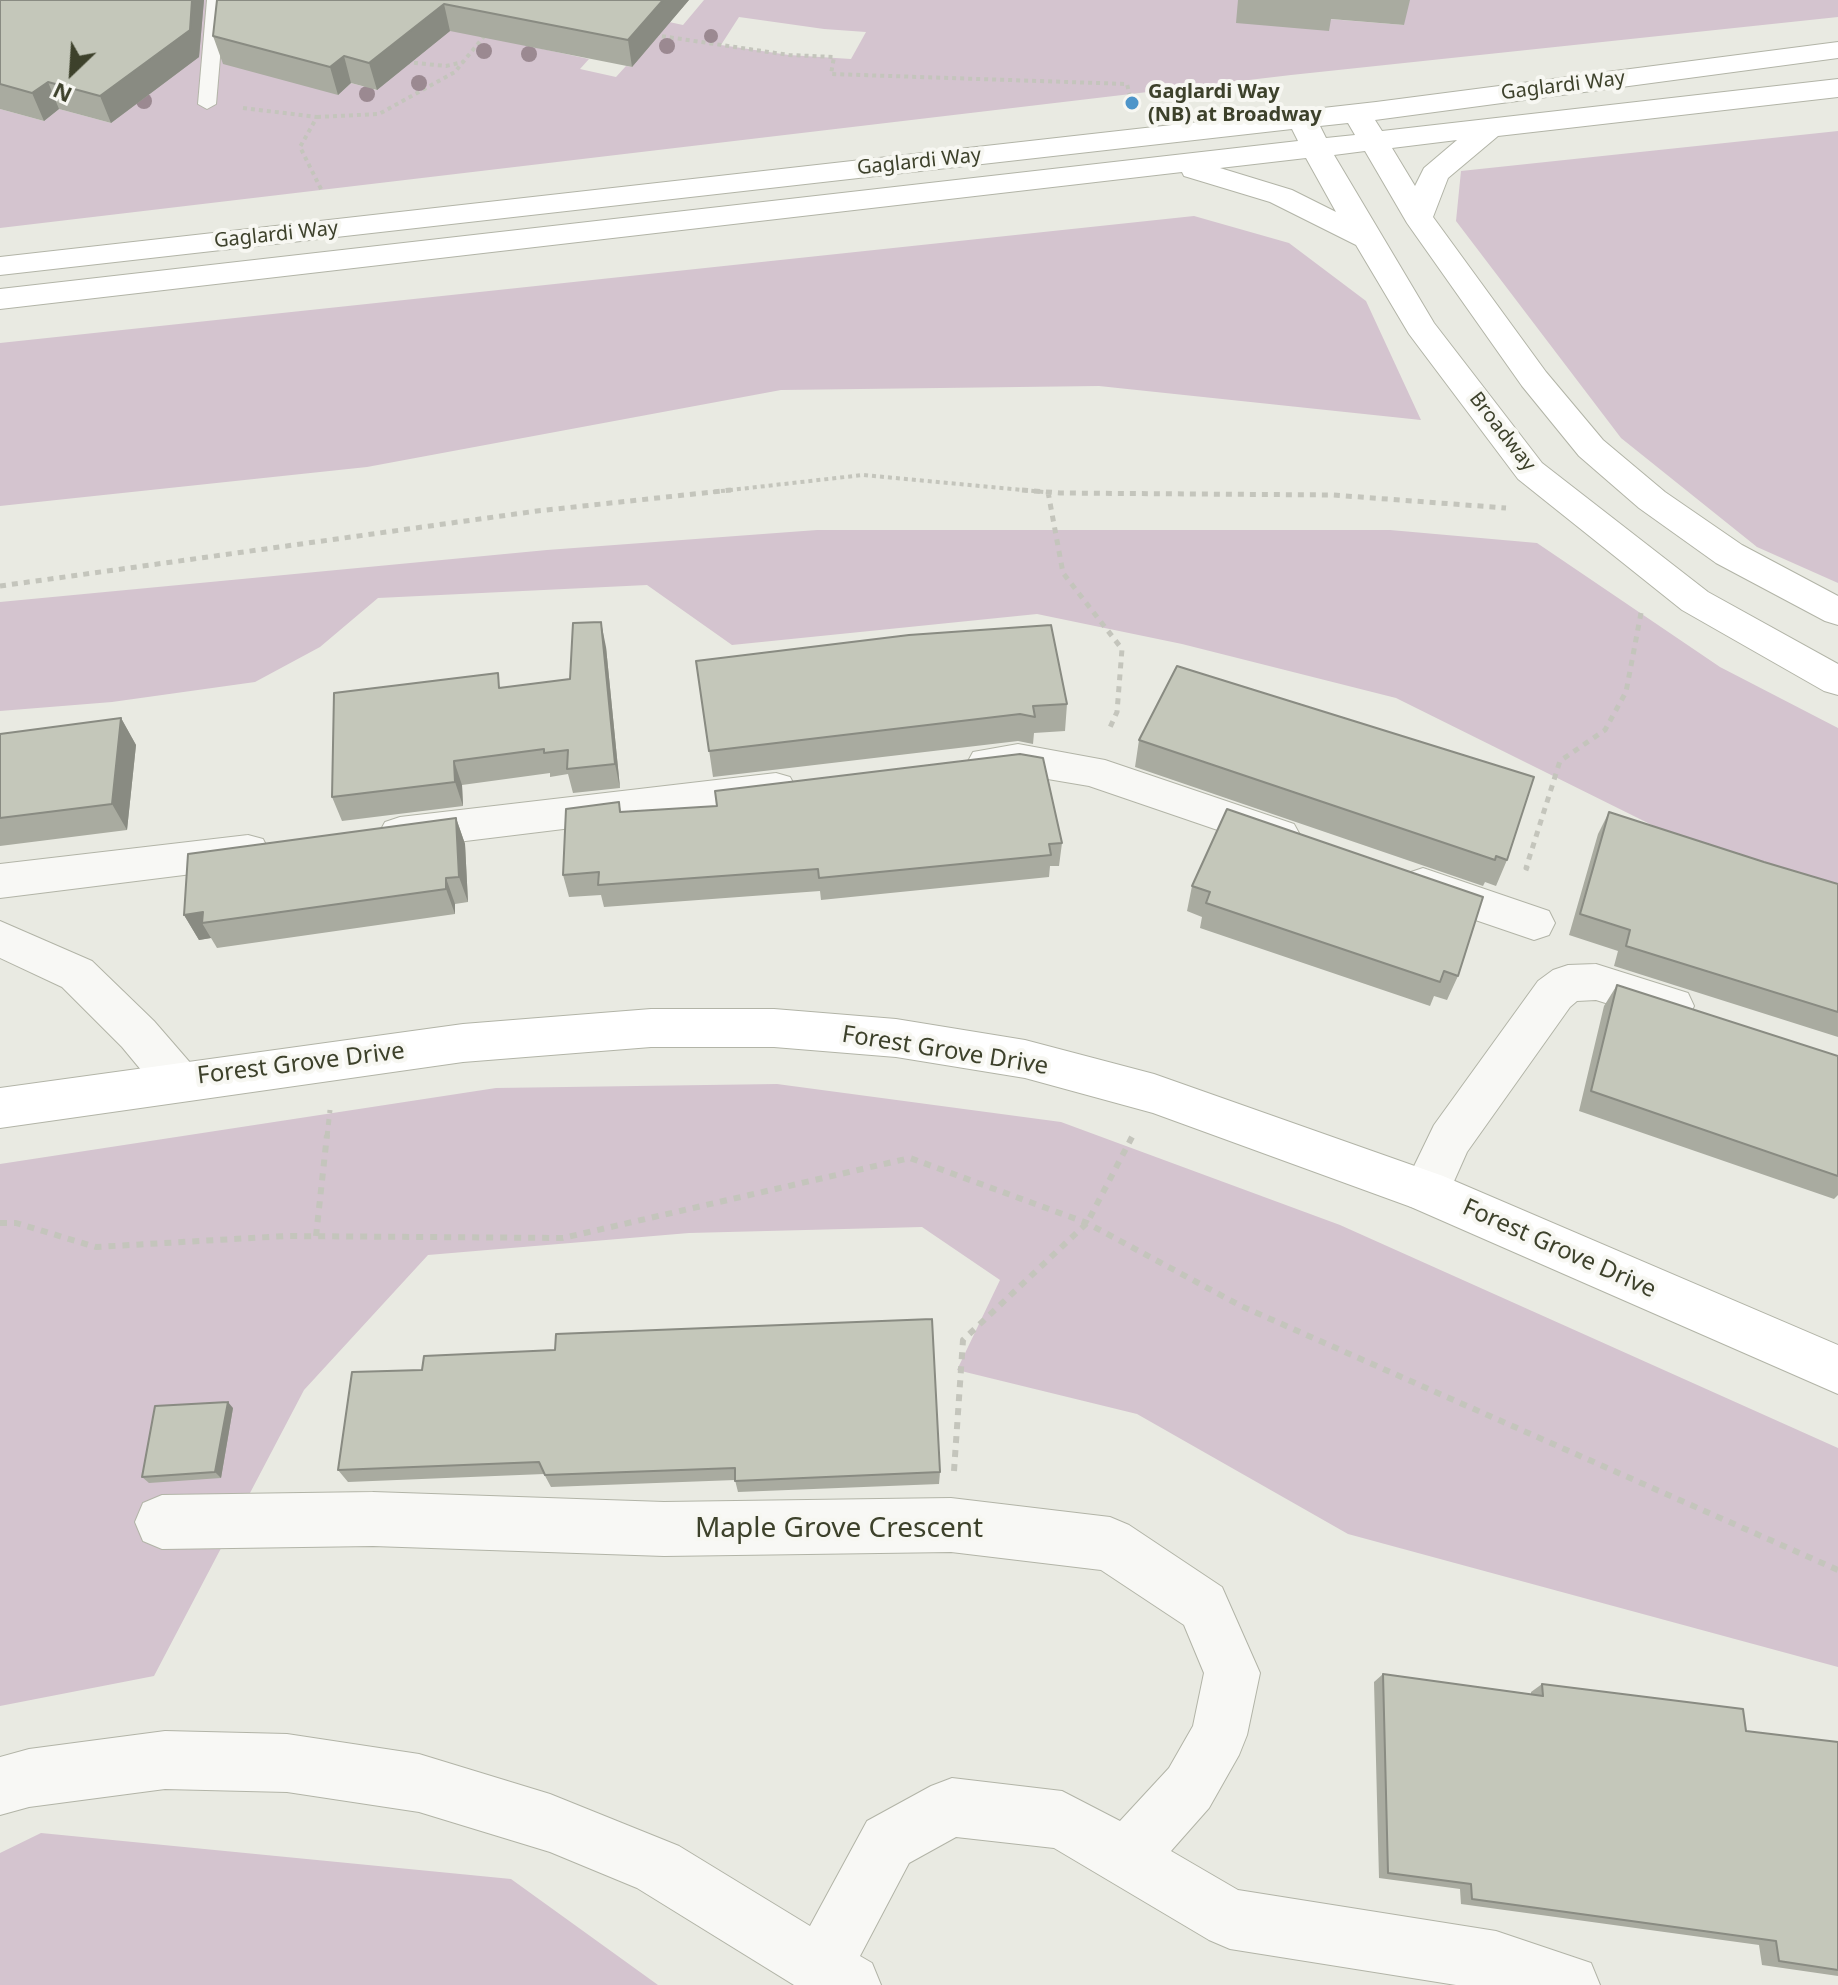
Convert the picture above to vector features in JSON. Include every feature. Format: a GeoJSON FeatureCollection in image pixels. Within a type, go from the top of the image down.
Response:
{"type":"FeatureCollection","features":[{"type":"Feature","properties":{"kind":"main road","name":"Gaglardi Way"},"geometry":{"type":"LineString","coordinates":[[0,266],[1357,113],[1838,50]]}},
{"type":"Feature","properties":{"kind":"main road","name":"Gaglardi Way"},"geometry":{"type":"LineString","coordinates":[[0,299],[1838,88]]}},
{"type":"Feature","properties":{"kind":"main road"},"geometry":{"type":"LineString","coordinates":[[1357,113],[1418,217],[1534,379],[1591,448],[1652,500],[1729,554],[1838,612]]}},
{"type":"Feature","properties":{"kind":"main road","name":"Broadway"},"geometry":{"type":"LineString","coordinates":[[1302,119],[1315,150],[1420,327],[1530,471],[1695,601],[1838,681]]}},
{"type":"Feature","properties":{"kind":"main road"},"geometry":{"type":"LineString","coordinates":[[1418,217],[1435,174],[1491,127]]}},
{"type":"Feature","properties":{"kind":"main road"},"geometry":{"type":"LineString","coordinates":[[1177,164],[1281,196],[1370,240]]}},
{"type":"Feature","properties":{"kind":"main road","name":"Forest Grove Drive"},"geometry":{"type":"LineString","coordinates":[[0,1108],[177,1080],[463,1043],[651,1028],[774,1028],[896,1038],[1025,1059],[1154,1094],[1426,1191],[1838,1370]]}},
{"type":"Feature","properties":{"kind":"street"},"geometry":{"type":"LineString","coordinates":[[956,766],[1018,759],[1091,771],[1308,845]]}},
{"type":"Feature","properties":{"kind":"street"},"geometry":{"type":"LineString","coordinates":[[365,837],[817,783]]}},
{"type":"Feature","properties":{"kind":"street"},"geometry":{"type":"LineString","coordinates":[[0,881],[290,846]]}},
{"type":"Feature","properties":{"kind":"street"},"geometry":{"type":"LineString","coordinates":[[1392,874],[1534,923]]}},
{"type":"Feature","properties":{"kind":"street"},"geometry":{"type":"LineString","coordinates":[[0,938],[77,974],[138,1034],[177,1080]]}},
{"type":"Feature","properties":{"kind":"street"},"geometry":{"type":"LineString","coordinates":[[1426,1191],[1450,1139],[1554,994],[1568,983],[1596,982],[1717,1021]]}},
{"type":"Feature","properties":{"kind":"street","name":"Maple Grove Crescent"},"geometry":{"type":"LineString","coordinates":[[162,1522],[373,1519],[664,1529],[951,1525],[1110,1544],[1203,1606],[1232,1673],[1219,1735],[1189,1788],[1125,1859]]}},
{"type":"Feature","properties":{"kind":"street"},"geometry":{"type":"LineString","coordinates":[[0,1786],[29,1778],[165,1760],[287,1763],[419,1783],[550,1823],[658,1867],[836,1975],[888,1842],[952,1807],[1062,1820],[1230,1919],[1496,1961],[1569,1985]]}},
{"type":"Feature","properties":{"kind":"lane"},"geometry":{"type":"LineString","coordinates":[[207,104],[216,0]]}},
{"type":"Feature","properties":{"kind":"path"},"geometry":{"type":"LineString","coordinates":[[207,104],[317,117],[379,114],[455,72],[486,34],[481,23]]}},
{"type":"Feature","properties":{"kind":"path"},"geometry":{"type":"LineString","coordinates":[[648,34],[789,55],[834,57],[831,74],[1127,84],[1132,103]]}},
{"type":"Feature","properties":{"kind":"path"},"geometry":{"type":"LineString","coordinates":[[405,62],[446,66],[463,62]]}},
{"type":"Feature","properties":{"kind":"path"},"geometry":{"type":"LineString","coordinates":[[317,117],[300,147],[340,227]]}},
{"type":"Feature","properties":{"kind":"path"},"geometry":{"type":"LineString","coordinates":[[0,586],[537,511],[863,475],[1048,492],[1333,495],[1520,509]]}},
{"type":"Feature","properties":{"kind":"path"},"geometry":{"type":"LineString","coordinates":[[1048,492],[1063,573],[1122,649],[1117,712],[1091,771]]}},
{"type":"Feature","properties":{"kind":"path"},"geometry":{"type":"LineString","coordinates":[[1534,923],[1550,876],[1526,868],[1560,761],[1605,730],[1626,692],[1644,600]]}},
{"type":"Feature","properties":{"kind":"path"},"geometry":{"type":"LineString","coordinates":[[316,1236],[335,1059]]}},
{"type":"Feature","properties":{"kind":"path"},"geometry":{"type":"LineString","coordinates":[[951,1525],[963,1340],[1087,1223],[1154,1094]]}},
{"type":"Feature","properties":{"kind":"path"},"geometry":{"type":"LineString","coordinates":[[0,1223],[16,1223],[96,1247],[316,1236],[563,1238],[910,1158],[1087,1223],[1241,1306],[1838,1570]]}},
{"type":"Feature","properties":{"kind":"shaded area"},"geometry":{"type":"Polygon","coordinates":[[[150,0],[233,0],[338,95],[351,83],[376,90],[446,31],[604,0],[515,43],[589,59],[580,69],[616,77],[626,66],[632,67],[660,20],[683,25],[704,0],[1239,0],[1237,23],[1329,19],[1404,25],[1404,0],[1838,0],[1838,17],[1291,75],[0,228],[0,109],[44,121],[59,109],[111,123],[126,111],[150,0]],[[739,17],[721,45],[789,55],[851,59],[866,32],[739,17]]]}},
{"type":"Feature","properties":{"kind":"shaded area"},"geometry":{"type":"Polygon","coordinates":[[[1838,131],[1838,583],[1757,547],[1621,438],[1456,221],[1461,171],[1838,131]]]}},
{"type":"Feature","properties":{"kind":"shaded area"},"geometry":{"type":"Polygon","coordinates":[[[1194,216],[1289,243],[1366,301],[1421,420],[1099,386],[781,390],[367,467],[0,506],[0,343],[1194,216]]]}},
{"type":"Feature","properties":{"kind":"shaded area"},"geometry":{"type":"Polygon","coordinates":[[[817,530],[1390,530],[1537,543],[1720,667],[1838,728],[1838,885],[1660,829],[1396,698],[1182,644],[1037,614],[732,645],[647,585],[378,598],[320,647],[255,682],[112,702],[0,711],[0,602],[547,550],[817,530]]]}},
{"type":"Feature","properties":{"kind":"shaded area"},"geometry":{"type":"Polygon","coordinates":[[[777,1084],[1061,1122],[1340,1225],[1838,1448],[1838,1667],[1348,1534],[1137,1414],[957,1370],[1000,1280],[922,1227],[689,1233],[428,1255],[304,1390],[154,1676],[0,1706],[0,1164],[496,1088],[777,1084]]]}},
{"type":"Feature","properties":{"kind":"shaded area"},"geometry":{"type":"Polygon","coordinates":[[[41,1833],[511,1879],[658,1985],[0,1985],[0,1853],[41,1833]]]}},
{"type":"Feature","properties":{"kind":"building"},"geometry":{"type":"Polygon","coordinates":[[[0,0],[192,0],[190,30],[100,96],[48,82],[32,93],[0,84],[0,0]]]}},
{"type":"Feature","properties":{"kind":"building"},"geometry":{"type":"Polygon","coordinates":[[[217,0],[663,0],[628,40],[444,4],[369,63],[344,56],[330,67],[213,36],[217,0]]]}},
{"type":"Feature","properties":{"kind":"building"},"geometry":{"type":"Polygon","coordinates":[[[601,622],[615,764],[567,769],[568,750],[544,753],[544,749],[454,761],[455,782],[332,797],[334,693],[498,673],[499,688],[570,679],[573,623],[601,622]]]}},
{"type":"Feature","properties":{"kind":"building"},"geometry":{"type":"Polygon","coordinates":[[[1051,625],[1067,704],[1033,706],[1035,717],[1020,714],[709,751],[696,661],[909,635],[1051,625]]]}},
{"type":"Feature","properties":{"kind":"building"},"geometry":{"type":"Polygon","coordinates":[[[1177,666],[1534,777],[1507,860],[1496,856],[1495,860],[1139,740],[1177,666]]]}},
{"type":"Feature","properties":{"kind":"building"},"geometry":{"type":"Polygon","coordinates":[[[121,718],[112,804],[0,818],[0,734],[121,718]]]}},
{"type":"Feature","properties":{"kind":"building"},"geometry":{"type":"Polygon","coordinates":[[[1020,754],[1043,758],[1062,843],[1049,844],[1051,855],[819,878],[818,869],[598,885],[599,872],[563,875],[566,809],[619,802],[620,812],[717,806],[715,791],[1020,754]]]}},
{"type":"Feature","properties":{"kind":"building"},"geometry":{"type":"Polygon","coordinates":[[[1227,809],[1483,897],[1458,976],[1444,971],[1440,982],[1206,903],[1210,892],[1192,886],[1227,809]]]}},
{"type":"Feature","properties":{"kind":"building"},"geometry":{"type":"Polygon","coordinates":[[[1609,812],[1838,884],[1838,1012],[1626,946],[1630,930],[1580,914],[1609,812]]]}},
{"type":"Feature","properties":{"kind":"building"},"geometry":{"type":"Polygon","coordinates":[[[456,818],[459,877],[446,878],[446,889],[202,923],[203,912],[184,915],[188,854],[456,818]]]}},
{"type":"Feature","properties":{"kind":"building"},"geometry":{"type":"Polygon","coordinates":[[[1617,985],[1838,1056],[1838,1176],[1591,1091],[1617,985]]]}},
{"type":"Feature","properties":{"kind":"building"},"geometry":{"type":"Polygon","coordinates":[[[932,1319],[940,1472],[735,1481],[735,1468],[545,1475],[539,1462],[338,1470],[352,1372],[422,1370],[424,1356],[555,1350],[556,1334],[932,1319]]]}},
{"type":"Feature","properties":{"kind":"building"},"geometry":{"type":"Polygon","coordinates":[[[228,1402],[215,1472],[142,1477],[155,1406],[228,1402]]]}},
{"type":"Feature","properties":{"kind":"building"},"geometry":{"type":"Polygon","coordinates":[[[1383,1674],[1543,1696],[1542,1684],[1743,1709],[1746,1731],[1838,1742],[1838,1970],[1779,1961],[1776,1941],[1472,1899],[1471,1884],[1388,1873],[1383,1674]]]}},
{"type":"Feature","properties":{"kind":"place","name":"Gaglardi Way (NB) at Broadway"},"geometry":{"type":"Point","coordinates":[1132,103]}}]}
